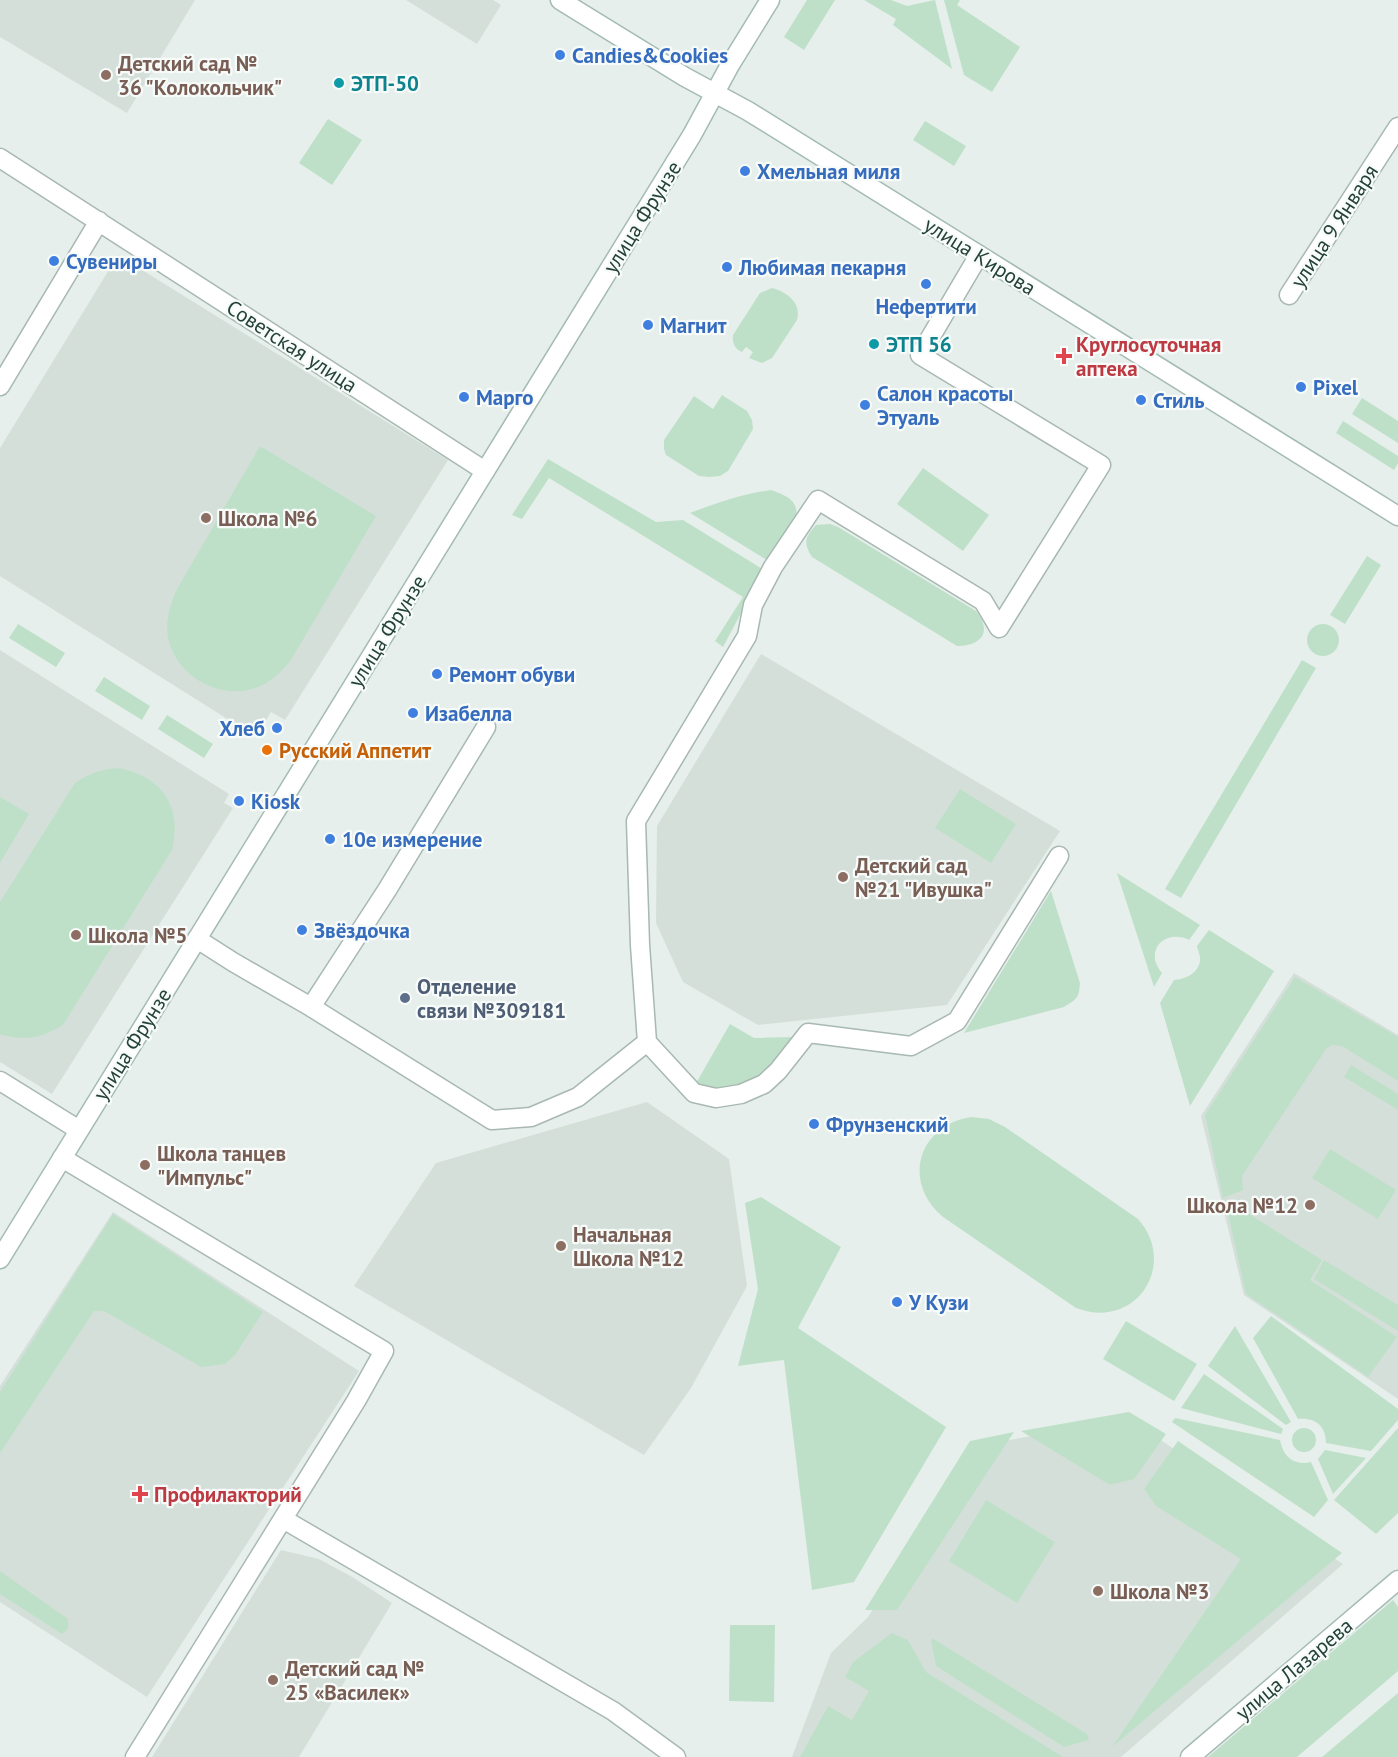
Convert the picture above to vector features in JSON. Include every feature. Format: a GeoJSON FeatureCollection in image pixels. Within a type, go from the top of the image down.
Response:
{"type":"FeatureCollection","features":[{"type":"Feature","properties":{"kind":"street","name":"улица Кирова"},"geometry":{"type":"LineString","coordinates":[[560,0],[685,77],[758,118],[1398,516]]}},
{"type":"Feature","properties":{"kind":"street","name":"улица Фрунзе"},"geometry":{"type":"LineString","coordinates":[[0,1259],[692,135],[770,0]]}},
{"type":"Feature","properties":{"kind":"street","name":"улица 9 Января"},"geometry":{"type":"LineString","coordinates":[[1289,294],[1398,127]]}},
{"type":"Feature","properties":{"kind":"street","name":"Советская улица"},"geometry":{"type":"LineString","coordinates":[[0,158],[485,471]]}},
{"type":"Feature","properties":{"kind":"street"},"geometry":{"type":"LineString","coordinates":[[0,386],[99,221]]}},
{"type":"Feature","properties":{"kind":"street"},"geometry":{"type":"LineString","coordinates":[[979,255],[920,355],[1101,465],[999,628],[983,601],[818,500],[773,567],[753,605],[747,636],[636,821],[640,945],[647,1042],[694,1093],[717,1098],[741,1094],[764,1084],[778,1071],[808,1033],[911,1046],[957,1021],[1059,856]]}},
{"type":"Feature","properties":{"kind":"street"},"geometry":{"type":"LineString","coordinates":[[311,1007],[387,890],[486,727]]}},
{"type":"Feature","properties":{"kind":"street"},"geometry":{"type":"LineString","coordinates":[[197,939],[492,1120],[531,1117],[578,1097],[647,1042]]}},
{"type":"Feature","properties":{"kind":"street"},"geometry":{"type":"LineString","coordinates":[[0,1081],[79,1130]]}},
{"type":"Feature","properties":{"kind":"street"},"geometry":{"type":"LineString","coordinates":[[62,1158],[384,1351],[356,1401],[135,1757]]}},
{"type":"Feature","properties":{"kind":"street"},"geometry":{"type":"LineString","coordinates":[[283,1519],[613,1711],[676,1757]]}},
{"type":"Feature","properties":{"kind":"street","name":"улица Лазарева"},"geometry":{"type":"LineString","coordinates":[[1190,1757],[1398,1580]]}},
{"type":"Feature","properties":{"kind":"shaded area","name":"Детский сад № 36 \"Колокольчик\""},"geometry":{"type":"Polygon","coordinates":[[[0,0],[195,0],[127,113],[0,37],[0,0]]]}},
{"type":"Feature","properties":{"kind":"shaded area"},"geometry":{"type":"Polygon","coordinates":[[[406,0],[493,0],[501,5],[477,44],[406,0]]]}},
{"type":"Feature","properties":{"kind":"shaded area","name":"Школа №6"},"geometry":{"type":"Polygon","coordinates":[[[118,255],[448,460],[285,720],[271,712],[256,737],[0,576],[0,448],[118,255]]]}},
{"type":"Feature","properties":{"kind":"shaded area","name":"Школа №5"},"geometry":{"type":"Polygon","coordinates":[[[0,650],[229,794],[224,803],[233,808],[52,1094],[0,1062],[0,650]]]}},
{"type":"Feature","properties":{"kind":"shaded area","name":"Детский сад №21 \"Ивушка\""},"geometry":{"type":"Polygon","coordinates":[[[761,654],[1060,831],[947,1005],[758,1025],[683,982],[656,923],[657,826],[761,654]]]}},
{"type":"Feature","properties":{"kind":"shaded area","name":"Школа №12"},"geometry":{"type":"Polygon","coordinates":[[[1294,973],[1398,1035],[1398,1399],[1244,1295],[1201,1116],[1294,973]]]}},
{"type":"Feature","properties":{"kind":"shaded area","name":"Начальная Школа №12"},"geometry":{"type":"Polygon","coordinates":[[[647,1102],[729,1159],[747,1286],[691,1388],[644,1455],[354,1286],[436,1163],[647,1102]]]}},
{"type":"Feature","properties":{"kind":"shaded area","name":"Профилакторий"},"geometry":{"type":"Polygon","coordinates":[[[113,1212],[359,1371],[147,1697],[0,1602],[0,1386],[113,1212]]]}},
{"type":"Feature","properties":{"kind":"shaded area","name":"Школа №3"},"geometry":{"type":"Polygon","coordinates":[[[1130,1419],[1343,1564],[1121,1757],[792,1757],[831,1653],[868,1617],[974,1446],[1130,1419]]]}},
{"type":"Feature","properties":{"kind":"shaded area","name":"Детский сад № 25 «Василек»"},"geometry":{"type":"Polygon","coordinates":[[[281,1550],[319,1559],[392,1603],[299,1757],[152,1757],[281,1550]]]}},
{"type":"Feature","properties":{"kind":"green space"},"geometry":{"type":"Polygon","coordinates":[[[807,0],[835,0],[804,50],[784,37],[807,0]]]}},
{"type":"Feature","properties":{"kind":"green space"},"geometry":{"type":"Polygon","coordinates":[[[864,0],[891,0],[907,6],[935,0],[952,69],[893,25],[896,19],[864,0]]]}},
{"type":"Feature","properties":{"kind":"green space"},"geometry":{"type":"Polygon","coordinates":[[[944,0],[960,0],[957,5],[1020,47],[992,92],[964,75],[944,0]]]}},
{"type":"Feature","properties":{"kind":"green space"},"geometry":{"type":"Polygon","coordinates":[[[328,119],[362,140],[332,185],[299,163],[328,119]]]}},
{"type":"Feature","properties":{"kind":"green space"},"geometry":{"type":"Polygon","coordinates":[[[925,121],[966,146],[954,166],[913,140],[925,121]]]}},
{"type":"Feature","properties":{"kind":"green space"},"geometry":{"type":"Polygon","coordinates":[[[772,288],[792,299],[798,314],[797,320],[772,358],[762,363],[749,358],[753,352],[746,347],[742,352],[738,349],[733,335],[760,293],[772,288]]]}},
{"type":"Feature","properties":{"kind":"green space"},"geometry":{"type":"Polygon","coordinates":[[[722,395],[747,411],[752,420],[753,429],[728,471],[720,476],[699,476],[666,455],[664,440],[694,396],[713,409],[722,395]]]}},
{"type":"Feature","properties":{"kind":"green space"},"geometry":{"type":"Polygon","coordinates":[[[1362,398],[1398,421],[1398,443],[1352,414],[1362,398]]]}},
{"type":"Feature","properties":{"kind":"green space"},"geometry":{"type":"Polygon","coordinates":[[[1343,421],[1398,456],[1398,463],[1394,470],[1336,433],[1343,421]]]}},
{"type":"Feature","properties":{"kind":"green space"},"geometry":{"type":"Polygon","coordinates":[[[260,446],[376,516],[286,666],[268,682],[253,689],[222,690],[207,685],[182,666],[173,653],[168,638],[168,619],[177,589],[260,446]]]}},
{"type":"Feature","properties":{"kind":"green space"},"geometry":{"type":"Polygon","coordinates":[[[548,459],[656,522],[683,520],[764,570],[723,647],[715,641],[743,597],[549,478],[522,519],[512,515],[548,459]]]}},
{"type":"Feature","properties":{"kind":"green space"},"geometry":{"type":"Polygon","coordinates":[[[923,468],[989,515],[963,551],[897,504],[923,468]]]}},
{"type":"Feature","properties":{"kind":"green space"},"geometry":{"type":"Polygon","coordinates":[[[771,490],[793,502],[796,517],[770,562],[690,513],[730,499],[771,490]]]}},
{"type":"Feature","properties":{"kind":"green space"},"geometry":{"type":"Polygon","coordinates":[[[830,524],[976,611],[984,625],[982,636],[972,643],[957,646],[812,557],[806,544],[809,533],[816,525],[830,524]]]}},
{"type":"Feature","properties":{"kind":"green space"},"geometry":{"type":"Polygon","coordinates":[[[1367,556],[1381,565],[1345,624],[1330,615],[1367,556]]]}},
{"type":"Feature","properties":{"kind":"green space"},"geometry":{"type":"Polygon","coordinates":[[[18,624],[65,653],[56,667],[9,638],[18,624]]]}},
{"type":"Feature","properties":{"kind":"green space"},"geometry":{"type":"Polygon","coordinates":[[[1323,624],[1334,629],[1339,640],[1334,651],[1323,656],[1312,651],[1307,640],[1312,629],[1323,624]]]}},
{"type":"Feature","properties":{"kind":"green space"},"geometry":{"type":"Polygon","coordinates":[[[1302,660],[1316,668],[1181,898],[1165,889],[1302,660]]]}},
{"type":"Feature","properties":{"kind":"green space"},"geometry":{"type":"Polygon","coordinates":[[[104,677],[150,706],[142,720],[95,691],[104,677]]]}},
{"type":"Feature","properties":{"kind":"green space"},"geometry":{"type":"Polygon","coordinates":[[[167,715],[213,744],[204,758],[158,729],[167,715]]]}},
{"type":"Feature","properties":{"kind":"green space"},"geometry":{"type":"Polygon","coordinates":[[[120,768],[148,779],[166,797],[172,808],[174,820],[172,850],[63,1025],[34,1037],[19,1038],[2,1035],[0,1034],[0,902],[75,783],[96,772],[120,768]]]}},
{"type":"Feature","properties":{"kind":"green space"},"geometry":{"type":"Polygon","coordinates":[[[960,789],[1016,824],[991,863],[935,828],[960,789]]]}},
{"type":"Feature","properties":{"kind":"green space"},"geometry":{"type":"Polygon","coordinates":[[[0,797],[29,814],[0,863],[0,797]]]}},
{"type":"Feature","properties":{"kind":"green space"},"geometry":{"type":"Polygon","coordinates":[[[1117,873],[1200,925],[1189,940],[1173,937],[1159,944],[1155,957],[1162,973],[1154,987],[1117,873]]]}},
{"type":"Feature","properties":{"kind":"green space"},"geometry":{"type":"Polygon","coordinates":[[[1051,891],[1080,983],[1076,998],[1064,1007],[964,1033],[1051,891]]]}},
{"type":"Feature","properties":{"kind":"green space"},"geometry":{"type":"Polygon","coordinates":[[[1209,930],[1274,971],[1190,1106],[1160,1003],[1174,980],[1187,977],[1197,969],[1200,959],[1197,946],[1209,930]]]}},
{"type":"Feature","properties":{"kind":"green space"},"geometry":{"type":"Polygon","coordinates":[[[1295,977],[1398,1037],[1398,1081],[1342,1046],[1332,1045],[1326,1049],[1242,1176],[1243,1190],[1223,1198],[1205,1115],[1295,977]]]}},
{"type":"Feature","properties":{"kind":"green space"},"geometry":{"type":"Polygon","coordinates":[[[730,1024],[754,1038],[795,1037],[758,1079],[735,1087],[718,1089],[695,1085],[730,1024]]]}},
{"type":"Feature","properties":{"kind":"green space"},"geometry":{"type":"Polygon","coordinates":[[[1351,1065],[1398,1094],[1398,1110],[1344,1077],[1351,1065]]]}},
{"type":"Feature","properties":{"kind":"green space"},"geometry":{"type":"Polygon","coordinates":[[[971,1117],[989,1119],[1005,1127],[1138,1219],[1150,1237],[1154,1256],[1152,1273],[1144,1289],[1132,1302],[1116,1310],[1097,1313],[1076,1308],[943,1217],[930,1203],[922,1188],[921,1158],[928,1144],[938,1132],[953,1122],[971,1117]]]}},
{"type":"Feature","properties":{"kind":"green space"},"geometry":{"type":"Polygon","coordinates":[[[1330,1149],[1396,1190],[1378,1219],[1312,1178],[1330,1149]]]}},
{"type":"Feature","properties":{"kind":"green space"},"geometry":{"type":"Polygon","coordinates":[[[761,1197],[841,1247],[798,1328],[946,1427],[854,1582],[812,1590],[784,1360],[738,1366],[758,1289],[745,1203],[761,1197]]]}},
{"type":"Feature","properties":{"kind":"green space"},"geometry":{"type":"Polygon","coordinates":[[[1245,1205],[1246,1212],[1322,1260],[1310,1280],[1397,1337],[1368,1377],[1246,1294],[1227,1209],[1245,1205]]]}},
{"type":"Feature","properties":{"kind":"green space"},"geometry":{"type":"Polygon","coordinates":[[[113,1214],[263,1312],[235,1355],[225,1364],[201,1367],[104,1311],[94,1311],[0,1453],[0,1392],[113,1214]]]}},
{"type":"Feature","properties":{"kind":"green space"},"geometry":{"type":"Polygon","coordinates":[[[1324,1260],[1398,1305],[1398,1331],[1314,1279],[1324,1260]]]}},
{"type":"Feature","properties":{"kind":"green space"},"geometry":{"type":"Polygon","coordinates":[[[1271,1316],[1398,1409],[1398,1420],[1371,1451],[1326,1443],[1322,1427],[1314,1421],[1298,1419],[1253,1338],[1271,1316]]]}},
{"type":"Feature","properties":{"kind":"green space"},"geometry":{"type":"Polygon","coordinates":[[[1126,1321],[1197,1364],[1174,1401],[1103,1359],[1126,1321]]]}},
{"type":"Feature","properties":{"kind":"green space"},"geometry":{"type":"Polygon","coordinates":[[[1235,1326],[1291,1422],[1286,1425],[1208,1366],[1235,1326]]]}},
{"type":"Feature","properties":{"kind":"green space"},"geometry":{"type":"Polygon","coordinates":[[[1204,1374],[1283,1429],[1281,1434],[1181,1408],[1204,1374]]]}},
{"type":"Feature","properties":{"kind":"green space"},"geometry":{"type":"Polygon","coordinates":[[[1129,1412],[1166,1434],[1134,1479],[1110,1485],[1021,1431],[1129,1412]]]}},
{"type":"Feature","properties":{"kind":"green space"},"geometry":{"type":"Polygon","coordinates":[[[1175,1418],[1280,1440],[1281,1446],[1290,1459],[1299,1463],[1311,1462],[1328,1500],[1314,1517],[1172,1422],[1175,1418]]]}},
{"type":"Feature","properties":{"kind":"green space"},"geometry":{"type":"Polygon","coordinates":[[[1304,1428],[1313,1431],[1316,1440],[1313,1449],[1304,1452],[1295,1449],[1292,1440],[1295,1431],[1304,1428]]]}},
{"type":"Feature","properties":{"kind":"green space"},"geometry":{"type":"Polygon","coordinates":[[[1398,1428],[1398,1513],[1376,1534],[1334,1500],[1398,1428]]]}},
{"type":"Feature","properties":{"kind":"green space"},"geometry":{"type":"Polygon","coordinates":[[[1014,1432],[897,1610],[865,1610],[970,1441],[1014,1432]]]}},
{"type":"Feature","properties":{"kind":"green space"},"geometry":{"type":"Polygon","coordinates":[[[1178,1441],[1342,1553],[1112,1747],[1241,1559],[1156,1506],[1144,1489],[1178,1441]]]}},
{"type":"Feature","properties":{"kind":"green space"},"geometry":{"type":"Polygon","coordinates":[[[1325,1450],[1366,1458],[1333,1494],[1318,1459],[1325,1450]]]}},
{"type":"Feature","properties":{"kind":"green space"},"geometry":{"type":"Polygon","coordinates":[[[986,1500],[1055,1542],[1017,1603],[949,1561],[986,1500]]]}},
{"type":"Feature","properties":{"kind":"green space"},"geometry":{"type":"Polygon","coordinates":[[[0,1571],[68,1619],[68,1629],[62,1634],[0,1594],[0,1571]]]}},
{"type":"Feature","properties":{"kind":"green space"},"geometry":{"type":"Polygon","coordinates":[[[1393,1600],[1398,1607],[1398,1671],[1297,1757],[1208,1757],[1393,1600]]]}},
{"type":"Feature","properties":{"kind":"green space"},"geometry":{"type":"Polygon","coordinates":[[[730,1625],[775,1625],[774,1702],[729,1701],[730,1625]]]}},
{"type":"Feature","properties":{"kind":"green space"},"geometry":{"type":"Polygon","coordinates":[[[892,1633],[908,1640],[926,1672],[1063,1757],[800,1757],[828,1706],[852,1720],[869,1691],[845,1677],[853,1662],[892,1633]]]}},
{"type":"Feature","properties":{"kind":"green space"},"geometry":{"type":"Polygon","coordinates":[[[932,1638],[1087,1734],[1089,1740],[1064,1747],[936,1666],[932,1638]]]}},
{"type":"Feature","properties":{"kind":"green space"},"geometry":{"type":"Polygon","coordinates":[[[1398,1693],[1398,1757],[1322,1757],[1398,1693]]]}},
{"type":"Feature","properties":{"kind":"place","name":"Candies&Cookies"},"geometry":{"type":"Point","coordinates":[560,55]}},
{"type":"Feature","properties":{"kind":"place","name":"Детский сад № 36 \"Колокольчик\""},"geometry":{"type":"Point","coordinates":[106,75]}},
{"type":"Feature","properties":{"kind":"place","name":"ЭТП-50"},"geometry":{"type":"Point","coordinates":[339,83]}},
{"type":"Feature","properties":{"kind":"place","name":"Хмельная миля"},"geometry":{"type":"Point","coordinates":[745,171]}},
{"type":"Feature","properties":{"kind":"place","name":"Сувениры"},"geometry":{"type":"Point","coordinates":[54,261]}},
{"type":"Feature","properties":{"kind":"place","name":"Любимая пекарня"},"geometry":{"type":"Point","coordinates":[727,267]}},
{"type":"Feature","properties":{"kind":"place","name":"Нефертити"},"geometry":{"type":"Point","coordinates":[926,284]}},
{"type":"Feature","properties":{"kind":"place","name":"Магнит"},"geometry":{"type":"Point","coordinates":[648,325]}},
{"type":"Feature","properties":{"kind":"place","name":"ЭТП 56"},"geometry":{"type":"Point","coordinates":[874,344]}},
{"type":"Feature","properties":{"kind":"place","name":"Круглосуточная аптека"},"geometry":{"type":"Point","coordinates":[1064,356]}},
{"type":"Feature","properties":{"kind":"place","name":"Pixel"},"geometry":{"type":"Point","coordinates":[1301,387]}},
{"type":"Feature","properties":{"kind":"place","name":"Марго"},"geometry":{"type":"Point","coordinates":[464,397]}},
{"type":"Feature","properties":{"kind":"place","name":"Стиль"},"geometry":{"type":"Point","coordinates":[1141,400]}},
{"type":"Feature","properties":{"kind":"place","name":"Салон красоты Этуаль"},"geometry":{"type":"Point","coordinates":[865,405]}},
{"type":"Feature","properties":{"kind":"place","name":"Школа №6"},"geometry":{"type":"Point","coordinates":[206,518]}},
{"type":"Feature","properties":{"kind":"place","name":"Ремонт обуви"},"geometry":{"type":"Point","coordinates":[437,674]}},
{"type":"Feature","properties":{"kind":"place","name":"Изабелла"},"geometry":{"type":"Point","coordinates":[413,713]}},
{"type":"Feature","properties":{"kind":"place","name":"Хлеб"},"geometry":{"type":"Point","coordinates":[277,728]}},
{"type":"Feature","properties":{"kind":"place","name":"Русский Аппетит"},"geometry":{"type":"Point","coordinates":[267,750]}},
{"type":"Feature","properties":{"kind":"place","name":"Kiosk"},"geometry":{"type":"Point","coordinates":[239,801]}},
{"type":"Feature","properties":{"kind":"place","name":"10е измерение"},"geometry":{"type":"Point","coordinates":[330,839]}},
{"type":"Feature","properties":{"kind":"place","name":"Детский сад №21 \"Ивушка\""},"geometry":{"type":"Point","coordinates":[843,877]}},
{"type":"Feature","properties":{"kind":"place","name":"Звёздочка"},"geometry":{"type":"Point","coordinates":[302,930]}},
{"type":"Feature","properties":{"kind":"place","name":"Школа №5"},"geometry":{"type":"Point","coordinates":[76,935]}},
{"type":"Feature","properties":{"kind":"place","name":"Отделение связи №309181"},"geometry":{"type":"Point","coordinates":[405,998]}},
{"type":"Feature","properties":{"kind":"place","name":"Фрунзенский"},"geometry":{"type":"Point","coordinates":[814,1124]}},
{"type":"Feature","properties":{"kind":"place","name":"Школа танцев \"Импульс\""},"geometry":{"type":"Point","coordinates":[145,1165]}},
{"type":"Feature","properties":{"kind":"place","name":"Школа №12"},"geometry":{"type":"Point","coordinates":[1310,1205]}},
{"type":"Feature","properties":{"kind":"place","name":"Начальная Школа №12"},"geometry":{"type":"Point","coordinates":[561,1246]}},
{"type":"Feature","properties":{"kind":"place","name":"У Кузи"},"geometry":{"type":"Point","coordinates":[897,1302]}},
{"type":"Feature","properties":{"kind":"place","name":"Профилакторий"},"geometry":{"type":"Point","coordinates":[140,1494]}},
{"type":"Feature","properties":{"kind":"place","name":"Школа №3"},"geometry":{"type":"Point","coordinates":[1098,1591]}},
{"type":"Feature","properties":{"kind":"place","name":"Детский сад № 25 «Василек»"},"geometry":{"type":"Point","coordinates":[273,1680]}}]}
